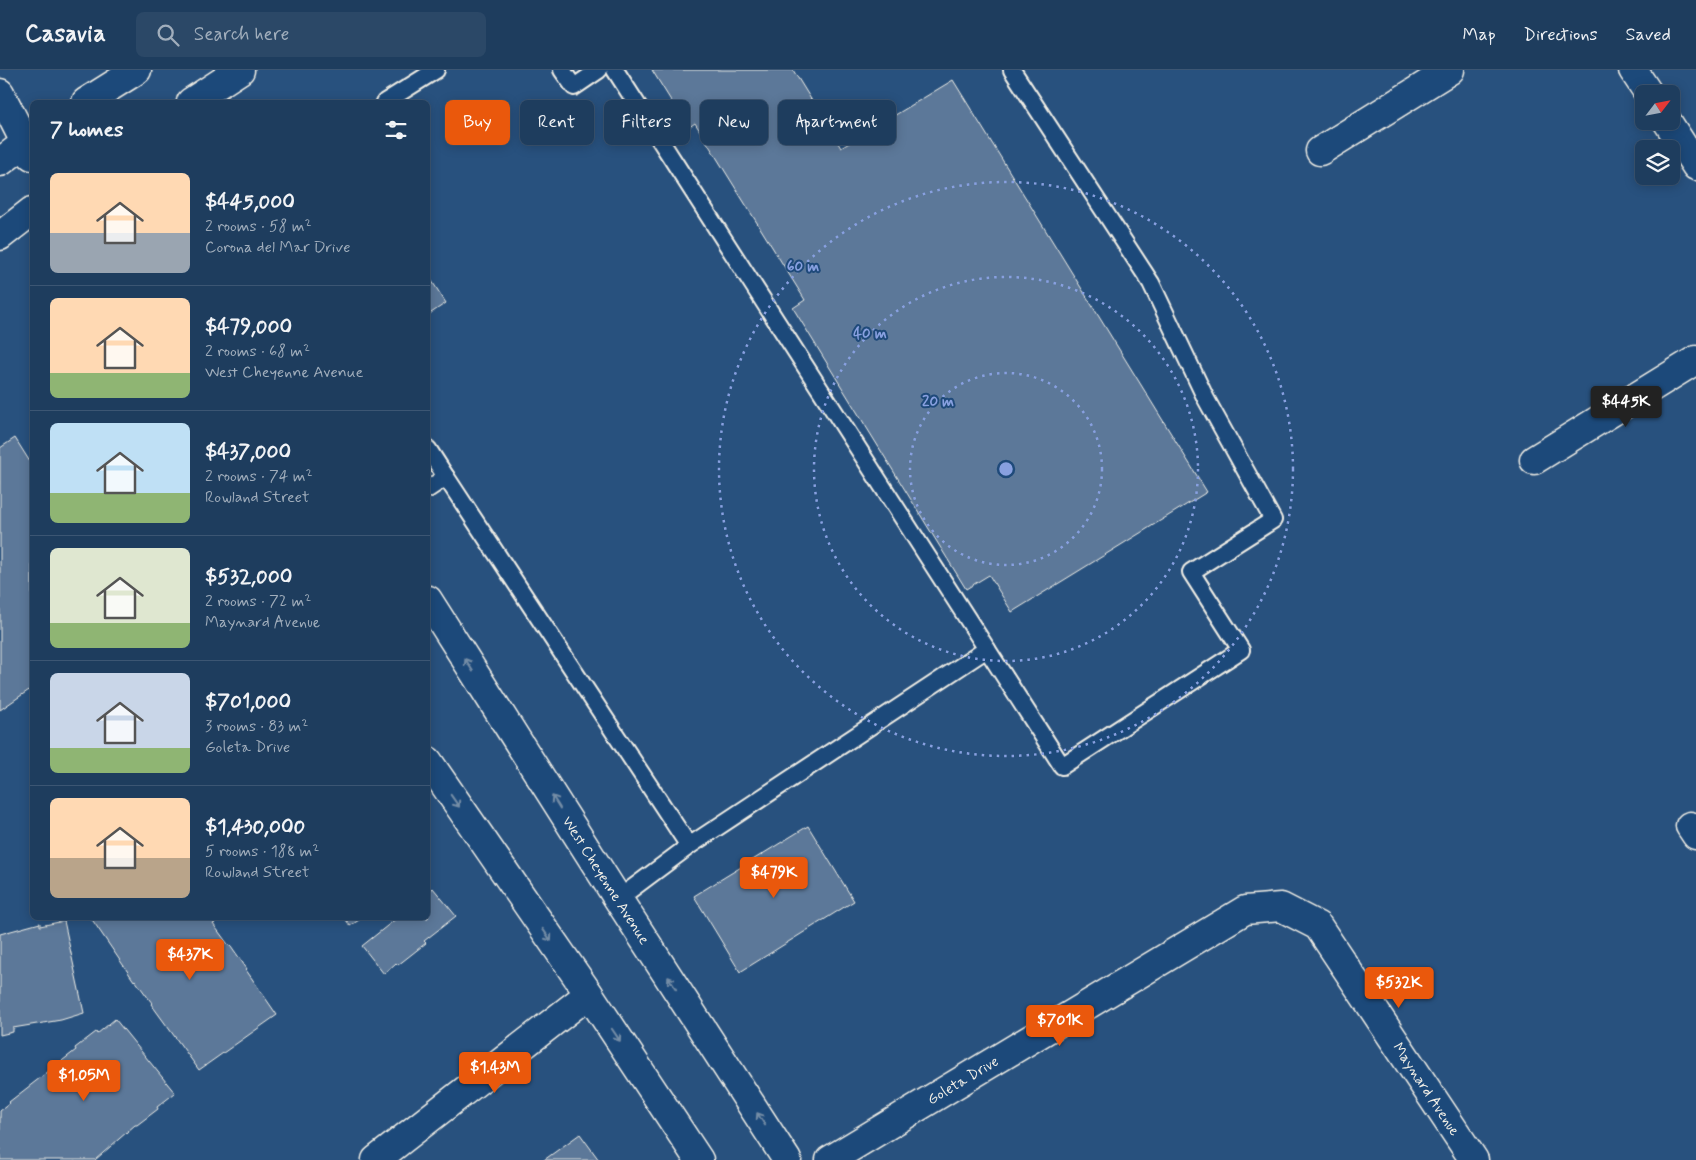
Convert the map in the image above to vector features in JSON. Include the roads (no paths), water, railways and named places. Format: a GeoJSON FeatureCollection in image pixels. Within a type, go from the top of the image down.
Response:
{"type":"FeatureCollection","features":[{"type":"Feature","properties":{"kind":"street"},"geometry":{"type":"LineString","coordinates":[[99,91],[137,70]]}},
{"type":"Feature","properties":{"kind":"street"},"geometry":{"type":"LineString","coordinates":[[194,100],[240,70]]}},
{"type":"Feature","properties":{"kind":"street"},"geometry":{"type":"LineString","coordinates":[[1320,151],[1450,70]]}},
{"type":"Feature","properties":{"kind":"street"},"geometry":{"type":"LineString","coordinates":[[1633,70],[1643,85]]}},
{"type":"Feature","properties":{"kind":"street"},"geometry":{"type":"LineString","coordinates":[[0,93],[30,146],[0,162]]}},
{"type":"Feature","properties":{"kind":"street"},"geometry":{"type":"LineString","coordinates":[[1673,130],[1696,166]]}},
{"type":"Feature","properties":{"kind":"street"},"geometry":{"type":"LineString","coordinates":[[0,236],[30,213]]}},
{"type":"Feature","properties":{"kind":"street"},"geometry":{"type":"LineString","coordinates":[[1534,460],[1696,360]]}},
{"type":"Feature","properties":{"kind":"street","name":"West Cheyenne Avenue"},"geometry":{"type":"LineString","coordinates":[[430,603],[787,1160]]}},
{"type":"Feature","properties":{"kind":"street"},"geometry":{"type":"LineString","coordinates":[[430,764],[589,994],[699,1160]]}},
{"type":"Feature","properties":{"kind":"street","name":"Goleta Drive"},"geometry":{"type":"LineString","coordinates":[[830,1160],[1245,910],[1281,907]]}},
{"type":"Feature","properties":{"kind":"street","name":"Maynard Avenue"},"geometry":{"type":"LineString","coordinates":[[1281,907],[1318,926],[1474,1160]]}},
{"type":"Feature","properties":{"kind":"street"},"geometry":{"type":"LineString","coordinates":[[376,1160],[589,994]]}},
{"type":"Feature","properties":{"kind":"lane"},"geometry":{"type":"LineString","coordinates":[[388,100],[436,70]]}},
{"type":"Feature","properties":{"kind":"lane"},"geometry":{"type":"LineString","coordinates":[[562,70],[574,87],[600,70]]}},
{"type":"Feature","properties":{"kind":"lane"},"geometry":{"type":"LineString","coordinates":[[615,70],[1062,766],[1241,650],[1191,572],[1273,520],[1206,399],[1151,283],[1012,70]]}},
{"type":"Feature","properties":{"kind":"lane"},"geometry":{"type":"LineString","coordinates":[[430,452],[689,846]]}},
{"type":"Feature","properties":{"kind":"lane"},"geometry":{"type":"LineString","coordinates":[[430,488],[446,477]]}},
{"type":"Feature","properties":{"kind":"lane"},"geometry":{"type":"LineString","coordinates":[[618,899],[689,846],[987,649]]}}]}
